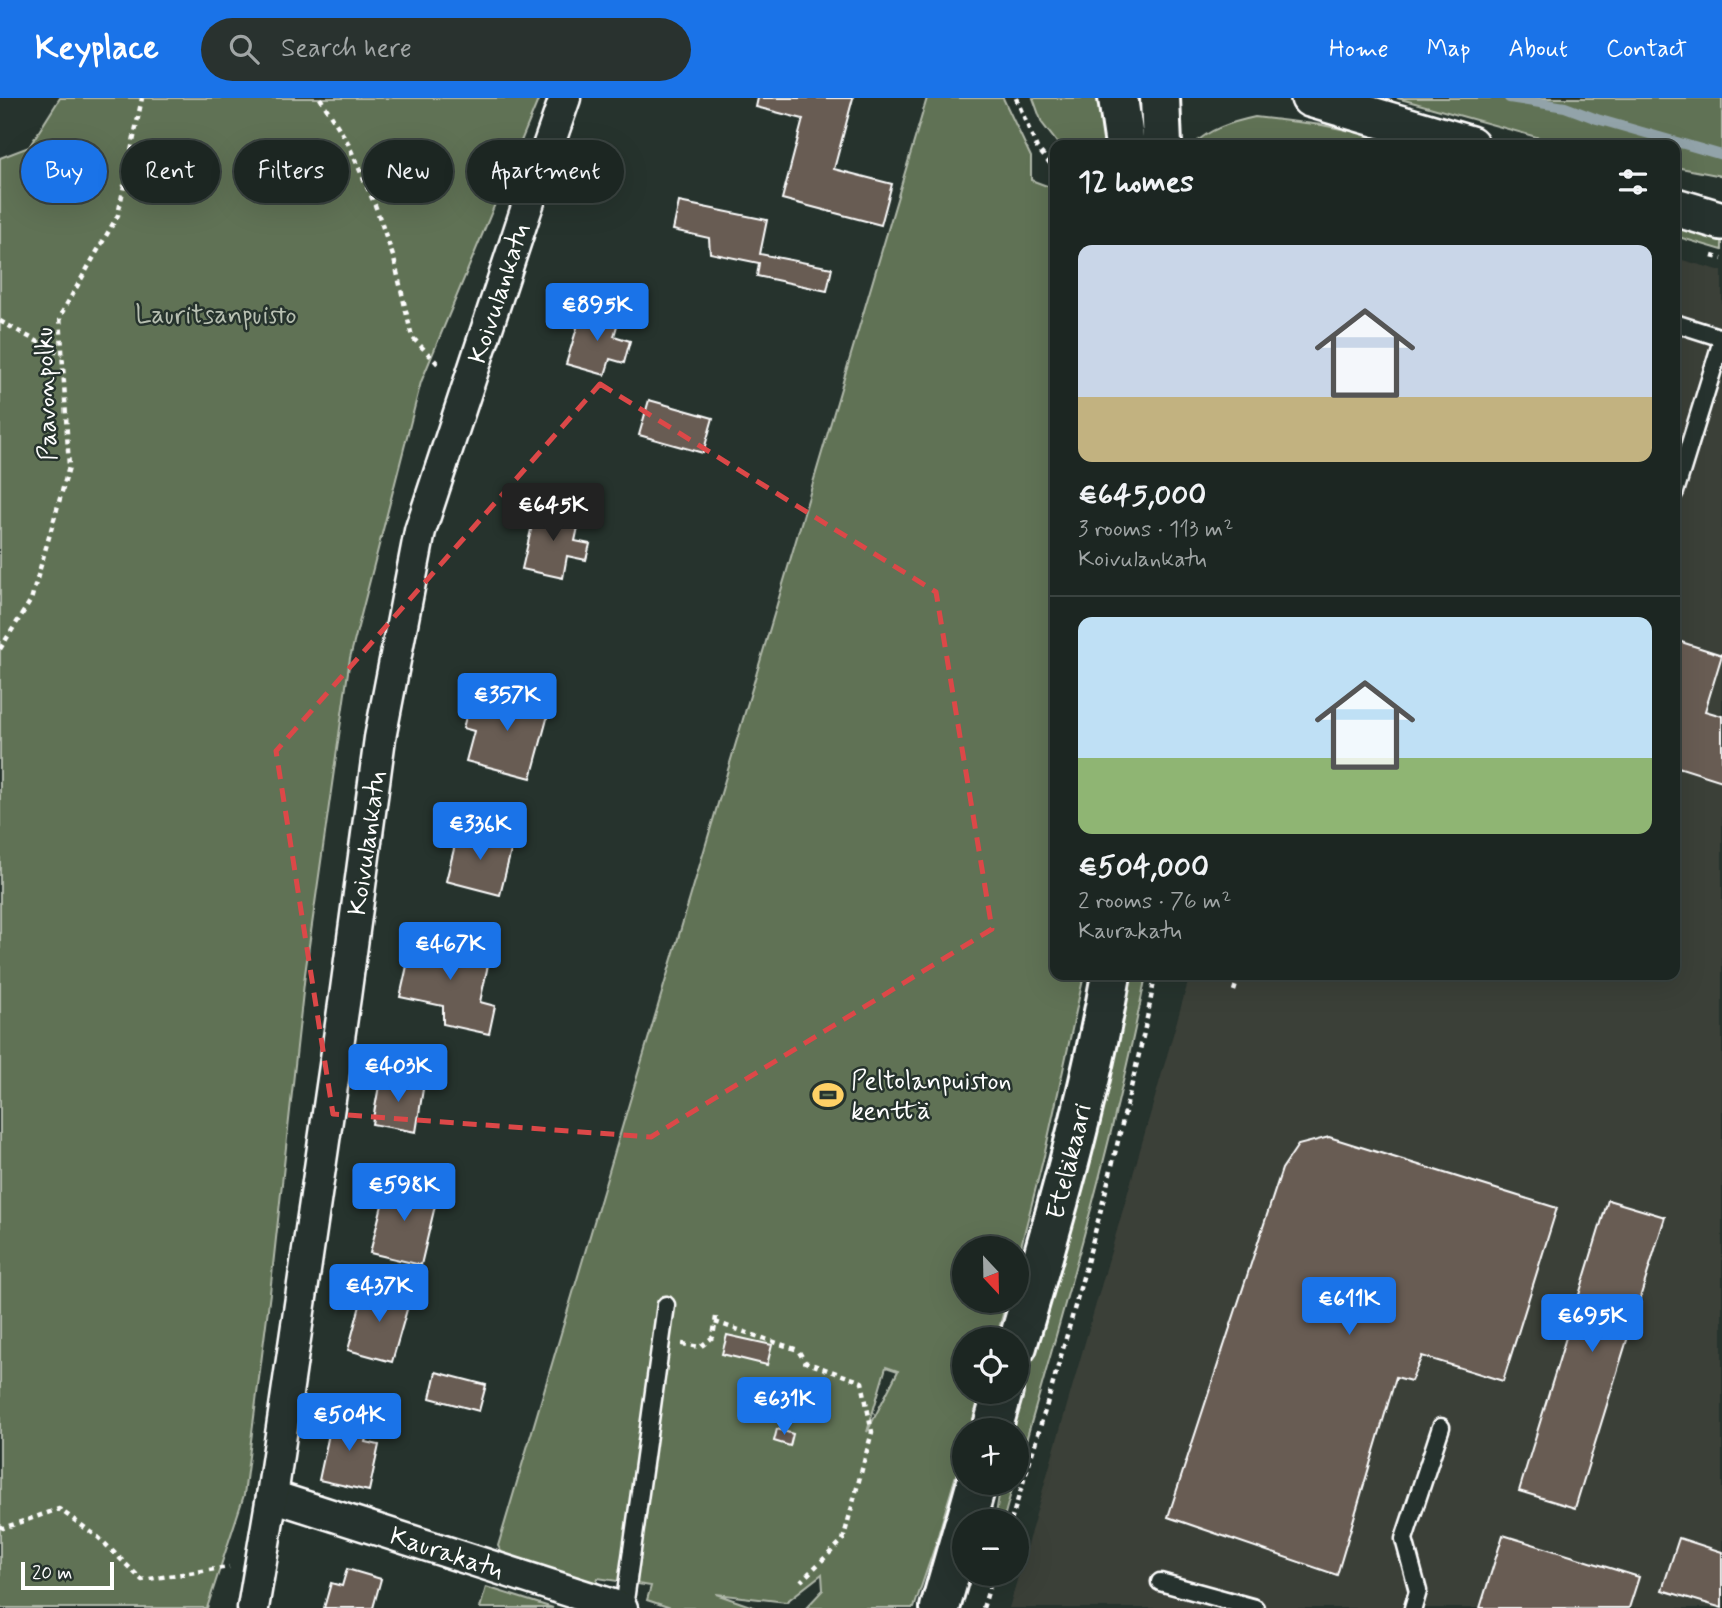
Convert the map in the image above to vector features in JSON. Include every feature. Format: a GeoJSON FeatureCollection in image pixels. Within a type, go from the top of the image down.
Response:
{"type":"FeatureCollection","features":[{"type":"Feature","properties":{"kind":"main road"},"geometry":{"type":"LineString","coordinates":[[1118,98],[1124,140]]}},
{"type":"Feature","properties":{"kind":"main road"},"geometry":{"type":"LineString","coordinates":[[1160,98],[1162,140]]}},
{"type":"Feature","properties":{"kind":"main road","name":"Eteläkaari"},"geometry":{"type":"LineString","coordinates":[[1022,1327],[1054,1217],[1110,980]]}},
{"type":"Feature","properties":{"kind":"main road"},"geometry":{"type":"LineString","coordinates":[[940,1608],[952,1567]]}},
{"type":"Feature","properties":{"kind":"street","name":"Koivulankatu"},"geometry":{"type":"LineString","coordinates":[[253,1608],[272,1496],[345,997],[380,738],[420,531],[565,98]]}},
{"type":"Feature","properties":{"kind":"street"},"geometry":{"type":"LineString","coordinates":[[1310,98],[1453,140]]}},
{"type":"Feature","properties":{"kind":"street"},"geometry":{"type":"LineString","coordinates":[[1680,208],[1722,221]]}},
{"type":"Feature","properties":{"kind":"street","name":"Kaurakatu"},"geometry":{"type":"LineString","coordinates":[[272,1496],[623,1608]]}},
{"type":"Feature","properties":{"kind":"lane"},"geometry":{"type":"LineString","coordinates":[[1680,325],[1722,339],[1680,476]]}},
{"type":"Feature","properties":{"kind":"lane"},"geometry":{"type":"LineString","coordinates":[[623,1608],[666,1305]]}},
{"type":"Feature","properties":{"kind":"lane"},"geometry":{"type":"LineString","coordinates":[[1413,1608],[1418,1591],[1404,1539],[1441,1427]]}},
{"type":"Feature","properties":{"kind":"lane"},"geometry":{"type":"LineString","coordinates":[[1160,1582],[1255,1608]]}},
{"type":"Feature","properties":{"kind":"path","name":"Paavonpolku"},"geometry":{"type":"LineString","coordinates":[[0,649],[31,600],[69,467],[60,316],[118,215],[142,98]]}},
{"type":"Feature","properties":{"kind":"path"},"geometry":{"type":"LineString","coordinates":[[320,98],[347,141],[375,205],[394,259],[412,337],[447,374]]}},
{"type":"Feature","properties":{"kind":"path"},"geometry":{"type":"LineString","coordinates":[[1016,98],[1037,148],[1050,163]]}},
{"type":"Feature","properties":{"kind":"path"},"geometry":{"type":"LineString","coordinates":[[0,321],[62,355]]}},
{"type":"Feature","properties":{"kind":"path"},"geometry":{"type":"LineString","coordinates":[[1015,1509],[1093,1247],[1148,1018],[1154,980]]}},
{"type":"Feature","properties":{"kind":"path"},"geometry":{"type":"LineString","coordinates":[[1234,991],[1237,980]]}},
{"type":"Feature","properties":{"kind":"path"},"geometry":{"type":"LineString","coordinates":[[661,1341],[700,1347],[713,1337],[715,1320],[798,1350],[805,1362],[862,1382],[872,1432],[843,1540],[802,1581]]}},
{"type":"Feature","properties":{"kind":"path"},"geometry":{"type":"LineString","coordinates":[[0,1527],[59,1509],[98,1537],[142,1580],[261,1563]]}},
{"type":"Feature","properties":{"kind":"path"},"geometry":{"type":"LineString","coordinates":[[983,1608],[990,1586]]}},
{"type":"Feature","properties":{"kind":"highlighted area"},"geometry":{"type":"Polygon","coordinates":[[[600,384],[936,592],[992,929],[651,1137],[333,1114],[276,751],[600,384]]]}},
{"type":"Feature","properties":{"kind":"shaded area"},"geometry":{"type":"Polygon","coordinates":[[[1680,259],[1722,271],[1722,1608],[1009,1608],[1015,1586],[1029,1586],[1029,1538],[1189,980],[1680,980],[1680,259]]]}},
{"type":"Feature","properties":{"kind":"green space","name":"Lauritsanpuisto"},"geometry":{"type":"Polygon","coordinates":[[[60,98],[539,98],[522,140],[467,140],[467,203],[495,203],[421,382],[350,658],[305,974],[270,1293],[244,1495],[207,1608],[0,1608],[0,158],[21,150],[21,203],[107,203],[107,140],[33,140],[60,98]]]}},
{"type":"Feature","properties":{"kind":"green space"},"geometry":{"type":"Polygon","coordinates":[[[927,98],[1003,98],[1031,157],[1031,180],[1050,187],[1050,980],[1083,980],[1024,1236],[952,1236],[952,1313],[1003,1313],[999,1327],[952,1327],[952,1404],[977,1404],[973,1418],[952,1418],[952,1488],[914,1608],[806,1608],[823,1590],[822,1574],[786,1602],[716,1594],[756,1608],[671,1608],[647,1600],[651,1586],[598,1578],[596,1584],[503,1555],[498,1546],[927,98]],[[886,1367],[867,1432],[898,1371],[886,1367]]]}},
{"type":"Feature","properties":{"kind":"green space"},"geometry":{"type":"Polygon","coordinates":[[[1033,98],[1102,98],[1108,140],[1055,140],[1042,123],[1033,98]]]}},
{"type":"Feature","properties":{"kind":"green space"},"geometry":{"type":"Polygon","coordinates":[[[1397,98],[1722,98],[1722,176],[1680,168],[1680,140],[1547,140],[1397,98]]]}},
{"type":"Feature","properties":{"kind":"green space"},"geometry":{"type":"Polygon","coordinates":[[[1255,117],[1322,125],[1395,140],[1200,140],[1221,127],[1255,117]]]}},
{"type":"Feature","properties":{"kind":"green space"},"geometry":{"type":"Polygon","coordinates":[[[1680,223],[1722,236],[1722,250],[1680,237],[1680,223]]]}},
{"type":"Feature","properties":{"kind":"green space"},"geometry":{"type":"Polygon","coordinates":[[[1129,980],[1145,980],[1119,1100],[1087,1225],[1029,1430],[1029,1418],[1016,1418],[1020,1404],[1029,1404],[1029,1370],[1091,1139],[1129,980]]]}},
{"type":"Feature","properties":{"kind":"green space"},"geometry":{"type":"Polygon","coordinates":[[[999,1495],[1010,1495],[1006,1509],[997,1509],[999,1495]]]}},
{"type":"Feature","properties":{"kind":"green space"},"geometry":{"type":"Polygon","coordinates":[[[486,1587],[553,1608],[480,1608],[486,1587]]]}},
{"type":"Feature","properties":{"kind":"building"},"geometry":{"type":"Polygon","coordinates":[[[758,98],[853,98],[834,169],[892,184],[881,225],[782,199],[803,119],[756,107],[758,98]]]}},
{"type":"Feature","properties":{"kind":"building"},"geometry":{"type":"Polygon","coordinates":[[[679,202],[767,220],[760,254],[832,268],[827,291],[757,276],[759,263],[710,253],[709,238],[673,230],[679,202]]]}},
{"type":"Feature","properties":{"kind":"building"},"geometry":{"type":"Polygon","coordinates":[[[583,308],[619,319],[614,336],[630,341],[624,363],[610,359],[605,375],[566,364],[583,308]]]}},
{"type":"Feature","properties":{"kind":"building"},"geometry":{"type":"Polygon","coordinates":[[[649,400],[713,418],[703,453],[639,435],[649,400]]]}},
{"type":"Feature","properties":{"kind":"building"},"geometry":{"type":"Polygon","coordinates":[[[536,508],[580,518],[575,541],[590,544],[586,560],[567,556],[563,578],[522,569],[536,508]]]}},
{"type":"Feature","properties":{"kind":"building"},"geometry":{"type":"Polygon","coordinates":[[[1680,642],[1722,655],[1705,711],[1722,716],[1722,781],[1680,768],[1680,642]]]}},
{"type":"Feature","properties":{"kind":"building"},"geometry":{"type":"Polygon","coordinates":[[[493,689],[551,704],[531,778],[466,761],[474,731],[463,728],[469,706],[487,711],[493,689]]]}},
{"type":"Feature","properties":{"kind":"building"},"geometry":{"type":"Polygon","coordinates":[[[459,829],[513,843],[500,895],[446,881],[459,829]]]}},
{"type":"Feature","properties":{"kind":"building"},"geometry":{"type":"Polygon","coordinates":[[[414,935],[491,951],[480,1002],[495,1006],[489,1034],[443,1024],[443,1006],[400,997],[414,935]]]}},
{"type":"Feature","properties":{"kind":"building"},"geometry":{"type":"Polygon","coordinates":[[[381,1075],[424,1083],[416,1132],[372,1124],[381,1075]]]}},
{"type":"Feature","properties":{"kind":"building"},"geometry":{"type":"Polygon","coordinates":[[[1329,1137],[1557,1208],[1503,1381],[1422,1356],[1411,1381],[1396,1377],[1337,1575],[1168,1517],[1282,1169],[1298,1145],[1329,1137]]]}},
{"type":"Feature","properties":{"kind":"building"},"geometry":{"type":"Polygon","coordinates":[[[388,1181],[438,1193],[421,1265],[370,1253],[388,1181]]]}},
{"type":"Feature","properties":{"kind":"building"},"geometry":{"type":"Polygon","coordinates":[[[1608,1200],[1665,1217],[1575,1508],[1519,1491],[1608,1200]]]}},
{"type":"Feature","properties":{"kind":"building"},"geometry":{"type":"Polygon","coordinates":[[[365,1287],[410,1299],[392,1362],[348,1350],[365,1287]]]}},
{"type":"Feature","properties":{"kind":"building"},"geometry":{"type":"Polygon","coordinates":[[[727,1335],[772,1345],[767,1365],[722,1354],[727,1335]]]}},
{"type":"Feature","properties":{"kind":"building"},"geometry":{"type":"Polygon","coordinates":[[[436,1372],[486,1385],[479,1411],[430,1398],[436,1372]]]}},
{"type":"Feature","properties":{"kind":"building"},"geometry":{"type":"Polygon","coordinates":[[[334,1411],[371,1419],[365,1442],[379,1445],[369,1491],[319,1480],[334,1411]]]}},
{"type":"Feature","properties":{"kind":"building"},"geometry":{"type":"Polygon","coordinates":[[[777,1429],[793,1434],[790,1446],[774,1441],[777,1429]]]}},
{"type":"Feature","properties":{"kind":"building"},"geometry":{"type":"Polygon","coordinates":[[[1503,1535],[1639,1577],[1629,1608],[1480,1608],[1503,1535]]]}},
{"type":"Feature","properties":{"kind":"building"},"geometry":{"type":"Polygon","coordinates":[[[1679,1538],[1722,1552],[1722,1608],[1662,1590],[1679,1538]]]}},
{"type":"Feature","properties":{"kind":"building"},"geometry":{"type":"Polygon","coordinates":[[[347,1569],[381,1579],[373,1608],[324,1608],[331,1583],[342,1586],[347,1569]]]}},
{"type":"Feature","properties":{"kind":"waterway"},"geometry":{"type":"LineString","coordinates":[[1509,98],[1565,107],[1670,140]]}},
{"type":"Feature","properties":{"kind":"waterway"},"geometry":{"type":"LineString","coordinates":[[1680,143],[1722,155]]}},
{"type":"Feature","properties":{"kind":"place","name":"Peltolanpuiston kenttä"},"geometry":{"type":"Point","coordinates":[828,1095]}}]}
